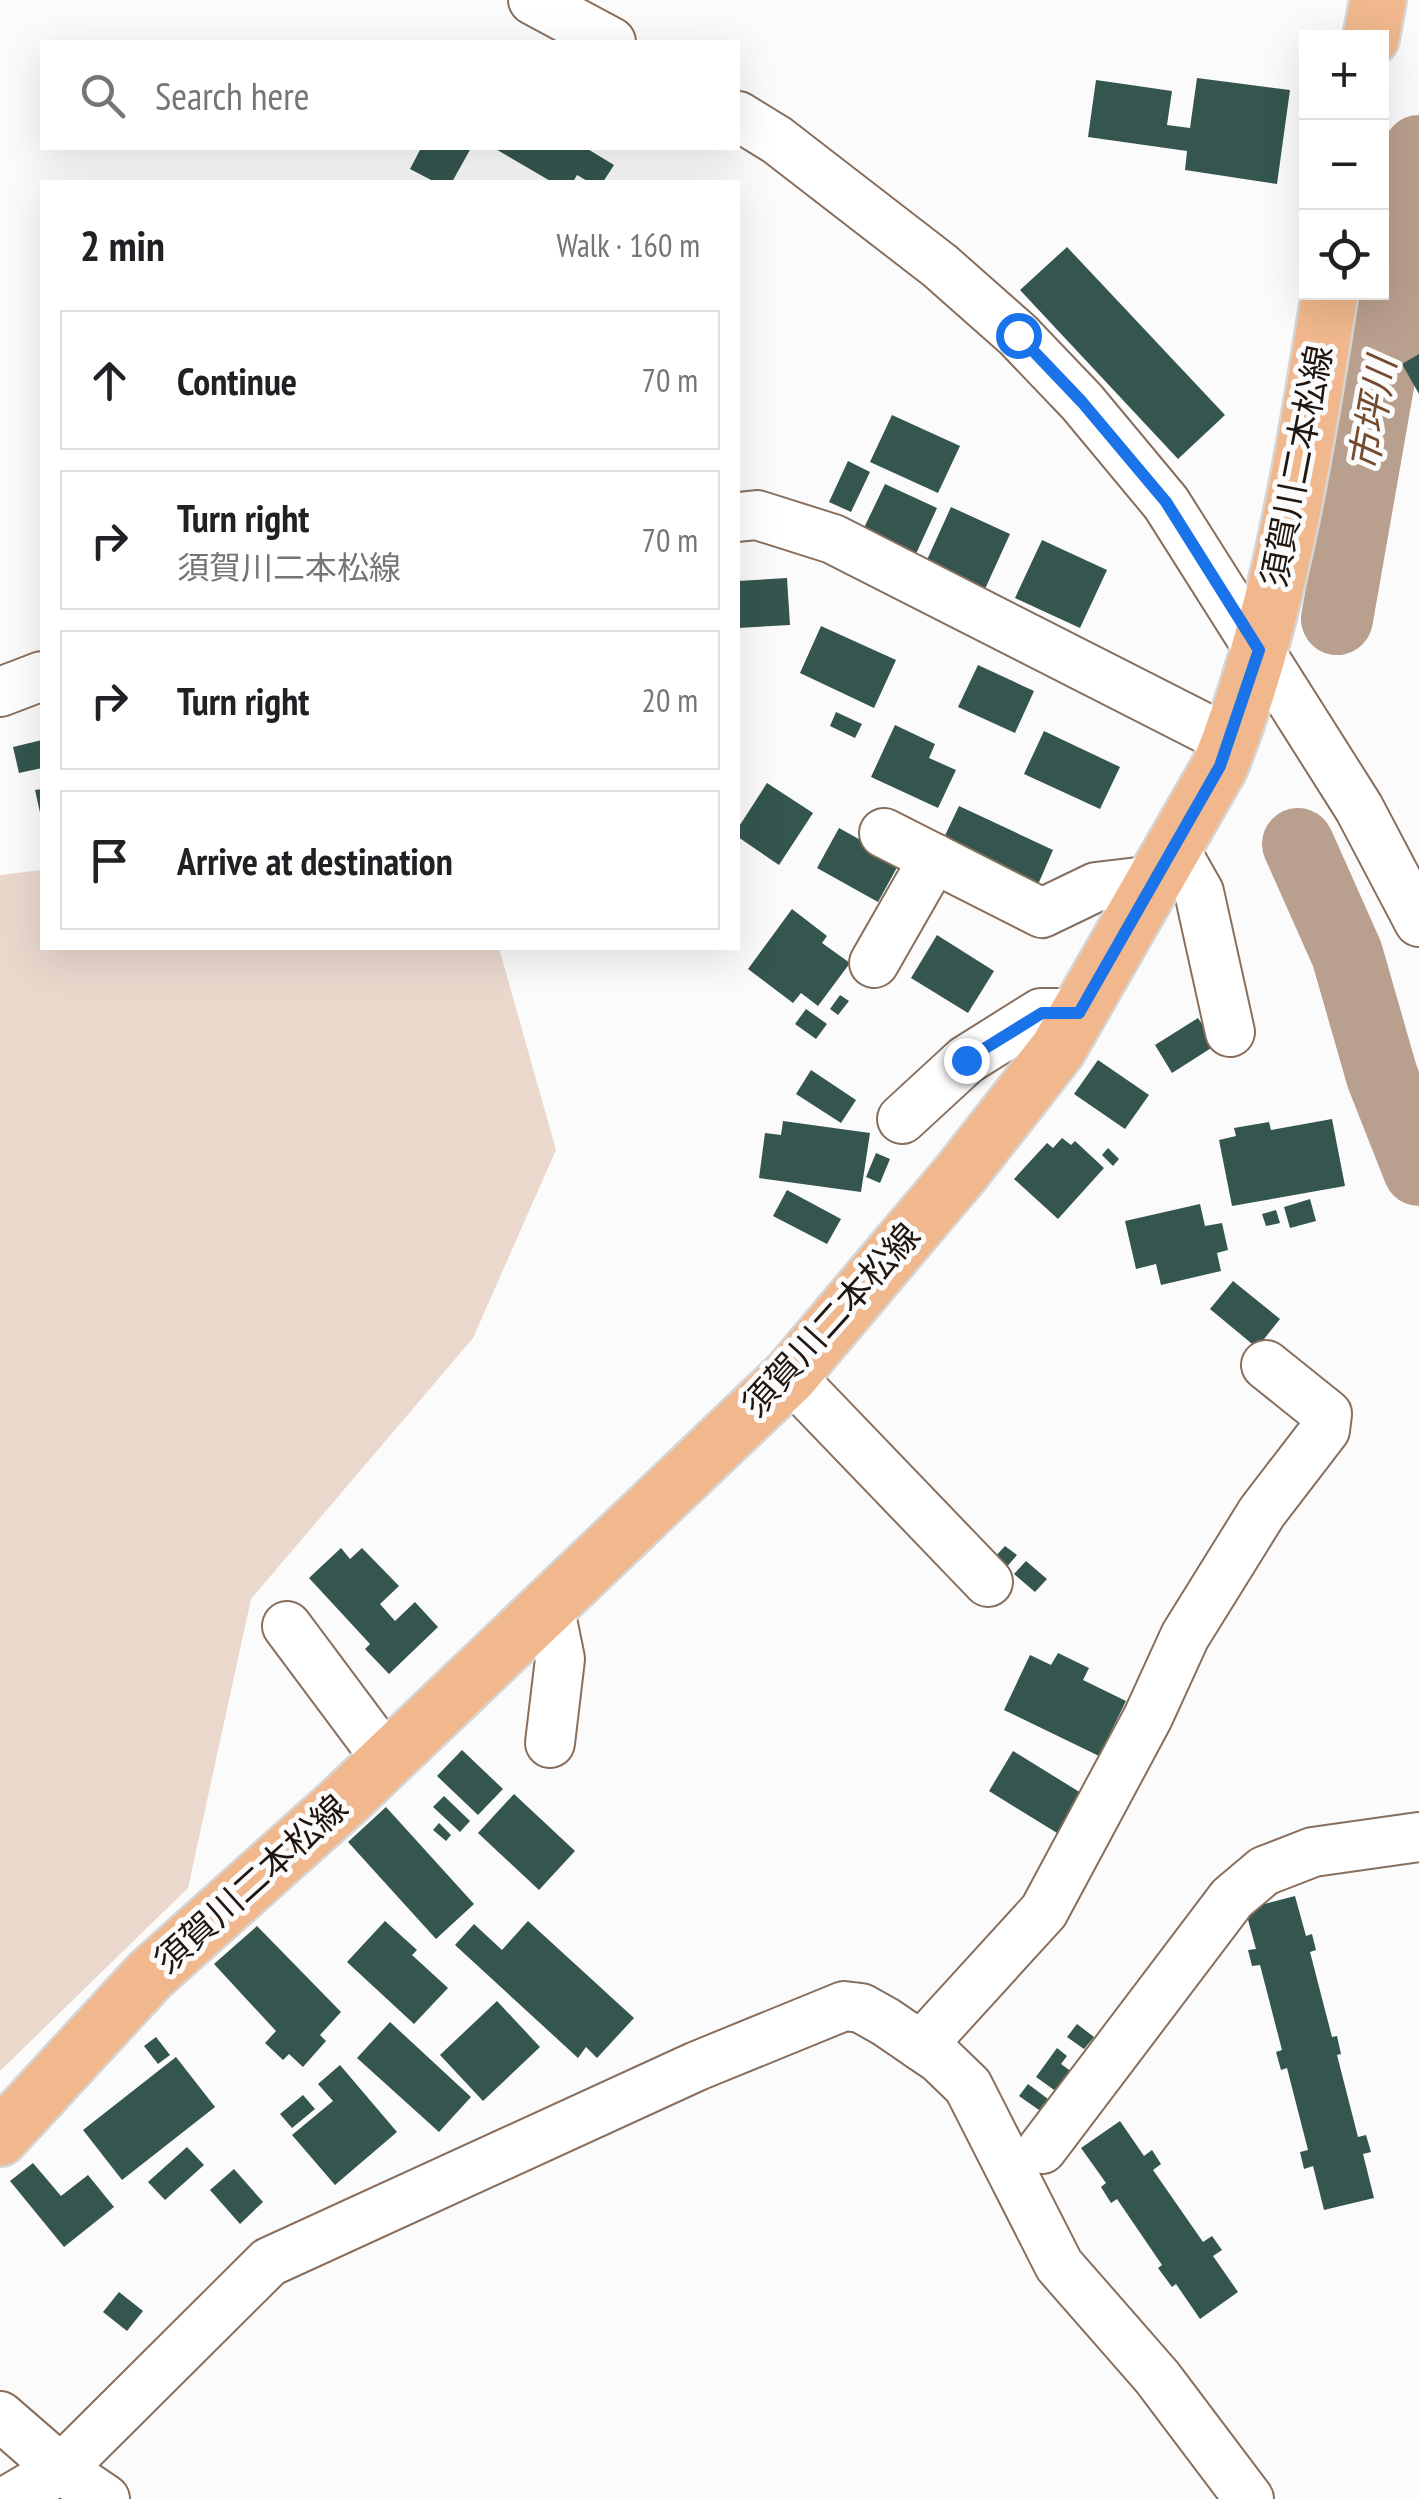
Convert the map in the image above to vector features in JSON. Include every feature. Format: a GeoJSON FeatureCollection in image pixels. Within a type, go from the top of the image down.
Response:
{"type":"FeatureCollection","features":[{"type":"Feature","properties":{"kind":"main road"},"geometry":{"type":"LineString","coordinates":[[1372,30],[1378,0]]}},
{"type":"Feature","properties":{"kind":"main road","name":"須賀川二本松線"},"geometry":{"type":"LineString","coordinates":[[0,2138],[150,1974],[387,1760],[790,1376],[961,1173],[1058,1049],[1220,766],[1230,740],[1259,650],[1298,478],[1329,300]]}},
{"type":"Feature","properties":{"kind":"street"},"geometry":{"type":"LineString","coordinates":[[533,0],[607,40]]}},
{"type":"Feature","properties":{"kind":"street"},"geometry":{"type":"LineString","coordinates":[[740,117],[777,140],[881,220],[1018,335],[1082,402],[1166,502],[1359,808],[1419,922]]}},
{"type":"Feature","properties":{"kind":"street"},"geometry":{"type":"LineString","coordinates":[[740,517],[756,516],[832,538],[1230,740]]}},
{"type":"Feature","properties":{"kind":"street"},"geometry":{"type":"LineString","coordinates":[[0,692],[40,677]]}},
{"type":"Feature","properties":{"kind":"street"},"geometry":{"type":"LineString","coordinates":[[884,833],[1042,913],[1096,886],[1164,864],[1199,892],[1230,1032]]}},
{"type":"Feature","properties":{"kind":"street"},"geometry":{"type":"LineString","coordinates":[[874,963],[934,858]]}},
{"type":"Feature","properties":{"kind":"street"},"geometry":{"type":"LineString","coordinates":[[902,1119],[966,1060],[1042,1013],[1079,1013]]}},
{"type":"Feature","properties":{"kind":"street"},"geometry":{"type":"LineString","coordinates":[[921,2046],[1044,1910],[1148,1718],[1186,1636],[1262,1512],[1325,1430],[1326,1414],[1266,1365]]}},
{"type":"Feature","properties":{"kind":"street"},"geometry":{"type":"LineString","coordinates":[[790,1376],[988,1582]]}},
{"type":"Feature","properties":{"kind":"street"},"geometry":{"type":"LineString","coordinates":[[548,1605],[560,1659],[550,1743]]}},
{"type":"Feature","properties":{"kind":"street"},"geometry":{"type":"LineString","coordinates":[[287,1626],[387,1760]]}},
{"type":"Feature","properties":{"kind":"street"},"geometry":{"type":"LineString","coordinates":[[1042,2149],[1232,1898],[1264,1871],[1314,1852],[1419,1837]]}},
{"type":"Feature","properties":{"kind":"street"},"geometry":{"type":"LineString","coordinates":[[10,2499],[60,2468],[269,2262],[697,2066],[844,2006],[861,2008],[921,2046],[968,2086],[1060,2265],[1156,2378],[1249,2499]]}},
{"type":"Feature","properties":{"kind":"street"},"geometry":{"type":"LineString","coordinates":[[0,2416],[60,2468],[105,2499]]}},
{"type":"Feature","properties":{"kind":"shaded area"},"geometry":{"type":"Polygon","coordinates":[[[40,870],[40,950],[500,950],[556,1150],[473,1338],[251,1599],[188,1888],[0,2071],[0,875],[40,870]]]}},
{"type":"Feature","properties":{"kind":"building"},"geometry":{"type":"Polygon","coordinates":[[[1197,78],[1290,90],[1277,184],[1185,170],[1187,151],[1088,137],[1096,80],[1172,91],[1167,125],[1190,128],[1197,78]]]}},
{"type":"Feature","properties":{"kind":"building"},"geometry":{"type":"Polygon","coordinates":[[[420,150],[470,150],[453,180],[431,180],[410,169],[420,150]]]}},
{"type":"Feature","properties":{"kind":"building"},"geometry":{"type":"Polygon","coordinates":[[[497,150],[589,150],[614,165],[604,180],[586,180],[577,175],[574,180],[549,180],[497,150]]]}},
{"type":"Feature","properties":{"kind":"building"},"geometry":{"type":"Polygon","coordinates":[[[1067,247],[1225,415],[1178,459],[1020,290],[1067,247]]]}},
{"type":"Feature","properties":{"kind":"building"},"geometry":{"type":"Polygon","coordinates":[[[1419,354],[1419,394],[1402,364],[1419,354]]]}},
{"type":"Feature","properties":{"kind":"building"},"geometry":{"type":"Polygon","coordinates":[[[892,415],[960,446],[938,493],[870,462],[892,415]]]}},
{"type":"Feature","properties":{"kind":"building"},"geometry":{"type":"Polygon","coordinates":[[[848,461],[870,472],[851,512],[829,502],[848,461]]]}},
{"type":"Feature","properties":{"kind":"building"},"geometry":{"type":"Polygon","coordinates":[[[885,484],[937,508],[915,556],[862,532],[885,484]]]}},
{"type":"Feature","properties":{"kind":"building"},"geometry":{"type":"Polygon","coordinates":[[[951,507],[1010,534],[985,589],[926,562],[951,507]]]}},
{"type":"Feature","properties":{"kind":"building"},"geometry":{"type":"Polygon","coordinates":[[[1042,540],[1107,570],[1080,628],[1015,598],[1042,540]]]}},
{"type":"Feature","properties":{"kind":"building"},"geometry":{"type":"Polygon","coordinates":[[[787,578],[790,625],[740,628],[740,581],[787,578]]]}},
{"type":"Feature","properties":{"kind":"building"},"geometry":{"type":"Polygon","coordinates":[[[821,626],[896,660],[874,708],[800,673],[821,626]]]}},
{"type":"Feature","properties":{"kind":"building"},"geometry":{"type":"Polygon","coordinates":[[[978,665],[1034,691],[1015,733],[958,707],[978,665]]]}},
{"type":"Feature","properties":{"kind":"building"},"geometry":{"type":"Polygon","coordinates":[[[836,712],[862,724],[855,738],[830,726],[836,712]]]}},
{"type":"Feature","properties":{"kind":"building"},"geometry":{"type":"Polygon","coordinates":[[[895,725],[935,744],[929,758],[956,770],[938,808],[871,777],[895,725]]]}},
{"type":"Feature","properties":{"kind":"building"},"geometry":{"type":"Polygon","coordinates":[[[1044,731],[1120,767],[1100,809],[1024,774],[1044,731]]]}},
{"type":"Feature","properties":{"kind":"building"},"geometry":{"type":"Polygon","coordinates":[[[40,740],[40,768],[19,773],[13,747],[40,740]]]}},
{"type":"Feature","properties":{"kind":"building"},"geometry":{"type":"Polygon","coordinates":[[[767,783],[813,813],[779,865],[740,838],[740,825],[767,783]]]}},
{"type":"Feature","properties":{"kind":"building"},"geometry":{"type":"Polygon","coordinates":[[[959,806],[1053,850],[1036,889],[941,844],[959,806]]]}},
{"type":"Feature","properties":{"kind":"building"},"geometry":{"type":"Polygon","coordinates":[[[839,828],[900,862],[878,902],[817,868],[839,828]]]}},
{"type":"Feature","properties":{"kind":"building"},"geometry":{"type":"Polygon","coordinates":[[[792,909],[827,936],[822,943],[850,963],[818,1006],[801,993],[793,1003],[748,969],[792,909]]]}},
{"type":"Feature","properties":{"kind":"building"},"geometry":{"type":"Polygon","coordinates":[[[937,935],[994,971],[968,1013],[911,978],[937,935]]]}},
{"type":"Feature","properties":{"kind":"building"},"geometry":{"type":"Polygon","coordinates":[[[840,995],[849,1001],[838,1015],[830,1009],[840,995]]]}},
{"type":"Feature","properties":{"kind":"building"},"geometry":{"type":"Polygon","coordinates":[[[806,1009],[827,1024],[816,1039],[795,1024],[806,1009]]]}},
{"type":"Feature","properties":{"kind":"building"},"geometry":{"type":"Polygon","coordinates":[[[1198,1018],[1216,1045],[1172,1073],[1155,1045],[1198,1018]]]}},
{"type":"Feature","properties":{"kind":"building"},"geometry":{"type":"Polygon","coordinates":[[[1098,1060],[1149,1095],[1125,1129],[1074,1094],[1098,1060]]]}},
{"type":"Feature","properties":{"kind":"building"},"geometry":{"type":"Polygon","coordinates":[[[811,1070],[856,1100],[841,1123],[796,1094],[811,1070]]]}},
{"type":"Feature","properties":{"kind":"building"},"geometry":{"type":"Polygon","coordinates":[[[1332,1119],[1345,1186],[1232,1206],[1219,1140],[1236,1136],[1234,1128],[1269,1122],[1271,1130],[1332,1119]]]}},
{"type":"Feature","properties":{"kind":"building"},"geometry":{"type":"Polygon","coordinates":[[[783,1121],[870,1133],[861,1192],[759,1178],[765,1133],[781,1135],[783,1121]]]}},
{"type":"Feature","properties":{"kind":"building"},"geometry":{"type":"Polygon","coordinates":[[[1062,1138],[1071,1145],[1075,1141],[1104,1168],[1058,1219],[1014,1179],[1047,1143],[1053,1148],[1062,1138]]]}},
{"type":"Feature","properties":{"kind":"building"},"geometry":{"type":"Polygon","coordinates":[[[1108,1148],[1119,1159],[1113,1166],[1102,1155],[1108,1148]]]}},
{"type":"Feature","properties":{"kind":"building"},"geometry":{"type":"Polygon","coordinates":[[[876,1153],[890,1159],[880,1183],[866,1177],[876,1153]]]}},
{"type":"Feature","properties":{"kind":"building"},"geometry":{"type":"Polygon","coordinates":[[[787,1190],[841,1219],[827,1244],[773,1216],[787,1190]]]}},
{"type":"Feature","properties":{"kind":"building"},"geometry":{"type":"Polygon","coordinates":[[[1310,1199],[1316,1221],[1290,1228],[1284,1207],[1310,1199]]]}},
{"type":"Feature","properties":{"kind":"building"},"geometry":{"type":"Polygon","coordinates":[[[1200,1204],[1205,1226],[1222,1223],[1228,1250],[1217,1253],[1221,1271],[1161,1285],[1156,1264],[1136,1269],[1125,1221],[1200,1204]]]}},
{"type":"Feature","properties":{"kind":"building"},"geometry":{"type":"Polygon","coordinates":[[[1276,1210],[1280,1223],[1266,1226],[1262,1214],[1276,1210]]]}},
{"type":"Feature","properties":{"kind":"building"},"geometry":{"type":"Polygon","coordinates":[[[1233,1281],[1280,1319],[1257,1348],[1210,1309],[1233,1281]]]}},
{"type":"Feature","properties":{"kind":"building"},"geometry":{"type":"Polygon","coordinates":[[[1005,1546],[1017,1555],[1005,1569],[993,1559],[1005,1546]]]}},
{"type":"Feature","properties":{"kind":"building"},"geometry":{"type":"Polygon","coordinates":[[[341,1548],[350,1559],[362,1548],[399,1586],[380,1604],[395,1621],[415,1602],[438,1627],[389,1674],[365,1649],[370,1644],[309,1578],[341,1548]]]}},
{"type":"Feature","properties":{"kind":"building"},"geometry":{"type":"Polygon","coordinates":[[[1026,1561],[1047,1579],[1035,1592],[1014,1574],[1026,1561]]]}},
{"type":"Feature","properties":{"kind":"building"},"geometry":{"type":"Polygon","coordinates":[[[1058,1653],[1089,1668],[1083,1680],[1126,1701],[1099,1756],[1004,1710],[1030,1655],[1051,1665],[1058,1653]]]}},
{"type":"Feature","properties":{"kind":"building"},"geometry":{"type":"Polygon","coordinates":[[[462,1750],[503,1789],[478,1815],[437,1776],[462,1750]]]}},
{"type":"Feature","properties":{"kind":"building"},"geometry":{"type":"Polygon","coordinates":[[[1013,1751],[1086,1796],[1062,1836],[989,1791],[1013,1751]]]}},
{"type":"Feature","properties":{"kind":"building"},"geometry":{"type":"Polygon","coordinates":[[[514,1794],[575,1851],[539,1890],[478,1833],[514,1794]]]}},
{"type":"Feature","properties":{"kind":"building"},"geometry":{"type":"Polygon","coordinates":[[[444,1796],[470,1821],[460,1832],[433,1807],[444,1796]]]}},
{"type":"Feature","properties":{"kind":"building"},"geometry":{"type":"Polygon","coordinates":[[[386,1807],[474,1904],[436,1939],[348,1842],[386,1807]]]}},
{"type":"Feature","properties":{"kind":"building"},"geometry":{"type":"Polygon","coordinates":[[[439,1823],[451,1835],[446,1841],[433,1830],[439,1823]]]}},
{"type":"Feature","properties":{"kind":"building"},"geometry":{"type":"Polygon","coordinates":[[[1295,1896],[1306,1936],[1312,1934],[1316,1950],[1310,1952],[1332,2037],[1337,2036],[1341,2054],[1337,2055],[1358,2137],[1366,2135],[1371,2152],[1363,2154],[1374,2198],[1324,2210],[1313,2166],[1304,2169],[1300,2152],[1308,2150],[1287,2068],[1281,2070],[1276,2052],[1282,2050],[1260,1965],[1252,1966],[1248,1950],[1256,1949],[1245,1909],[1295,1896]]]}},
{"type":"Feature","properties":{"kind":"building"},"geometry":{"type":"Polygon","coordinates":[[[385,1921],[417,1950],[412,1955],[448,1988],[414,2024],[347,1962],[385,1921]]]}},
{"type":"Feature","properties":{"kind":"building"},"geometry":{"type":"Polygon","coordinates":[[[528,1921],[634,2018],[597,2058],[586,2047],[578,2058],[455,1945],[474,1924],[502,1950],[528,1921]]]}},
{"type":"Feature","properties":{"kind":"building"},"geometry":{"type":"Polygon","coordinates":[[[257,1926],[341,2012],[320,2035],[326,2041],[303,2067],[289,2054],[283,2060],[265,2043],[276,2031],[214,1964],[257,1926]]]}},
{"type":"Feature","properties":{"kind":"building"},"geometry":{"type":"Polygon","coordinates":[[[497,2001],[540,2047],[483,2101],[440,2055],[497,2001]]]}},
{"type":"Feature","properties":{"kind":"building"},"geometry":{"type":"Polygon","coordinates":[[[390,2022],[471,2097],[439,2132],[357,2058],[390,2022]]]}},
{"type":"Feature","properties":{"kind":"building"},"geometry":{"type":"Polygon","coordinates":[[[1077,2024],[1094,2037],[1084,2049],[1067,2037],[1077,2024]]]}},
{"type":"Feature","properties":{"kind":"building"},"geometry":{"type":"Polygon","coordinates":[[[156,2037],[170,2055],[158,2064],[144,2046],[156,2037]]]}},
{"type":"Feature","properties":{"kind":"building"},"geometry":{"type":"Polygon","coordinates":[[[1057,2048],[1067,2056],[1061,2064],[1072,2072],[1057,2092],[1036,2077],[1057,2048]]]}},
{"type":"Feature","properties":{"kind":"building"},"geometry":{"type":"Polygon","coordinates":[[[176,2057],[215,2107],[122,2180],[83,2130],[176,2057]]]}},
{"type":"Feature","properties":{"kind":"building"},"geometry":{"type":"Polygon","coordinates":[[[340,2065],[397,2132],[335,2185],[292,2135],[333,2101],[318,2084],[340,2065]]]}},
{"type":"Feature","properties":{"kind":"building"},"geometry":{"type":"Polygon","coordinates":[[[1028,2084],[1048,2099],[1039,2110],[1019,2096],[1028,2084]]]}},
{"type":"Feature","properties":{"kind":"building"},"geometry":{"type":"Polygon","coordinates":[[[303,2095],[315,2109],[292,2128],[280,2114],[303,2095]]]}},
{"type":"Feature","properties":{"kind":"building"},"geometry":{"type":"Polygon","coordinates":[[[1120,2121],[1144,2156],[1152,2150],[1161,2164],[1153,2170],[1203,2242],[1212,2236],[1222,2250],[1213,2256],[1238,2292],[1200,2319],[1176,2284],[1172,2287],[1158,2268],[1162,2265],[1117,2199],[1111,2203],[1101,2187],[1106,2183],[1081,2148],[1120,2121]]]}},
{"type":"Feature","properties":{"kind":"building"},"geometry":{"type":"Polygon","coordinates":[[[187,2147],[204,2165],[165,2200],[148,2182],[187,2147]]]}},
{"type":"Feature","properties":{"kind":"building"},"geometry":{"type":"Polygon","coordinates":[[[33,2163],[61,2196],[88,2175],[114,2207],[64,2247],[10,2181],[33,2163]]]}},
{"type":"Feature","properties":{"kind":"building"},"geometry":{"type":"Polygon","coordinates":[[[234,2169],[263,2202],[240,2224],[210,2190],[234,2169]]]}},
{"type":"Feature","properties":{"kind":"building"},"geometry":{"type":"Polygon","coordinates":[[[119,2292],[143,2311],[127,2331],[103,2312],[119,2292]]]}},
{"type":"Feature","properties":{"kind":"waterway","name":"市坪川"},"geometry":{"type":"LineString","coordinates":[[1337,619],[1419,151]]}},
{"type":"Feature","properties":{"kind":"waterway","name":"市坪川"},"geometry":{"type":"LineString","coordinates":[[1298,844],[1347,954],[1382,1076],[1419,1170]]}},
{"type":"Feature","properties":{"kind":"route"},"geometry":{"type":"LineString","coordinates":[[966,1060],[1042,1013],[1079,1013],[1220,766],[1259,650],[1166,502],[1082,402],[1018,335]]}}]}
